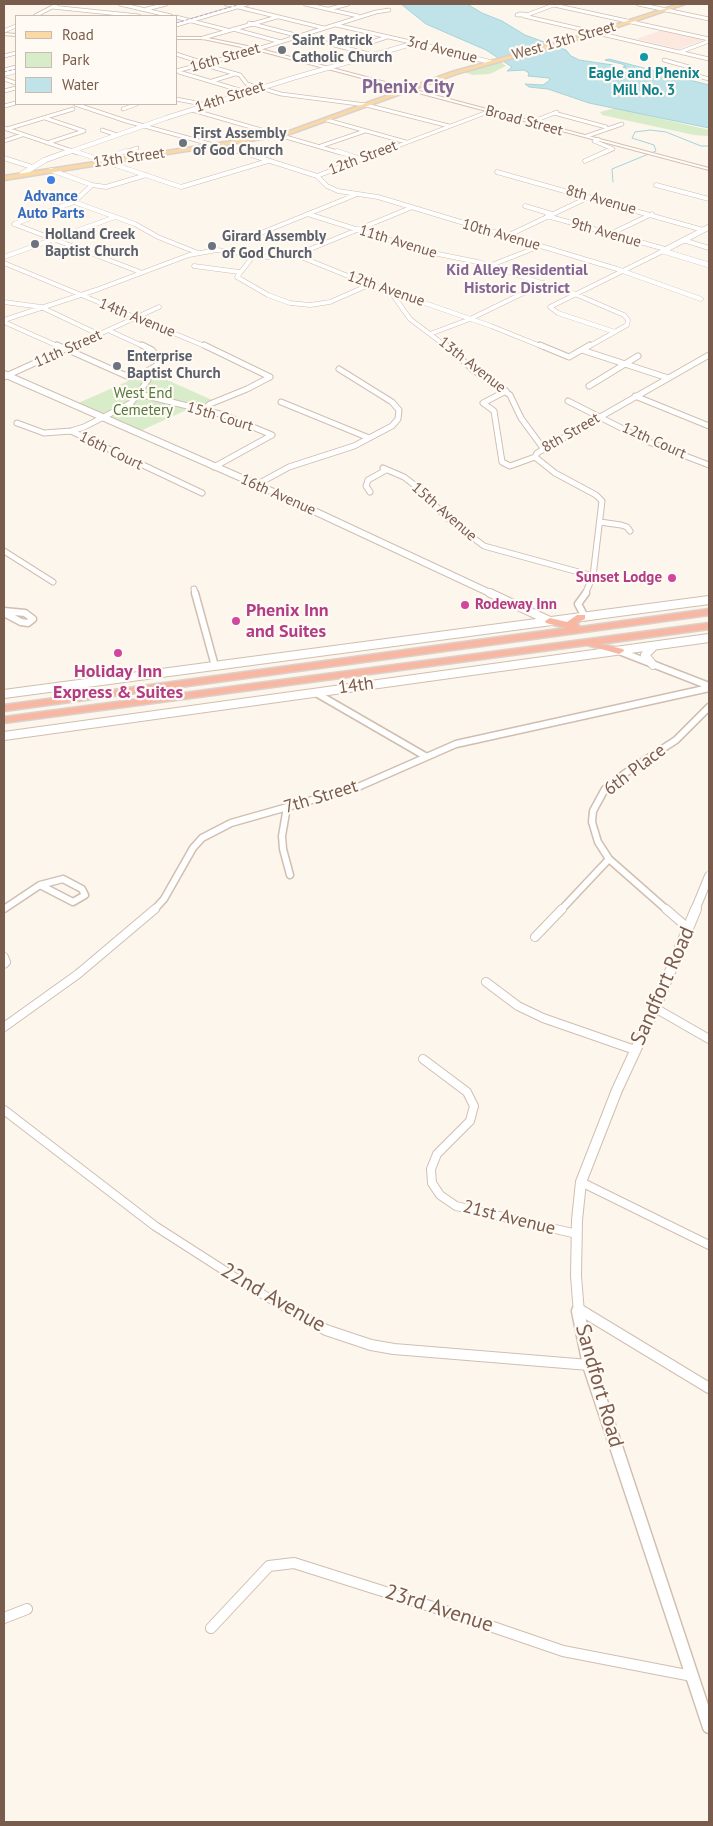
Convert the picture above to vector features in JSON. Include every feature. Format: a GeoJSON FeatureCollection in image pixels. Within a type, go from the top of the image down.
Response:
{"type":"FeatureCollection","features":[{"type":"Feature","properties":{"kind":"highway"},"geometry":{"type":"LineString","coordinates":[[4,708],[709,612]]}},
{"type":"Feature","properties":{"kind":"highway"},"geometry":{"type":"LineString","coordinates":[[576,628],[572,625],[572,622],[583,617]]}},
{"type":"Feature","properties":{"kind":"highway"},"geometry":{"type":"LineString","coordinates":[[550,621],[576,628],[589,629]]}},
{"type":"Feature","properties":{"kind":"highway"},"geometry":{"type":"LineString","coordinates":[[546,635],[556,629],[550,621]]}},
{"type":"Feature","properties":{"kind":"highway"},"geometry":{"type":"LineString","coordinates":[[4,720],[709,626]]}},
{"type":"Feature","properties":{"kind":"highway"},"geometry":{"type":"LineString","coordinates":[[619,651],[614,644],[624,638]]}},
{"type":"Feature","properties":{"kind":"highway"},"geometry":{"type":"LineString","coordinates":[[580,644],[619,651]]}},
{"type":"Feature","properties":{"kind":"main road"},"geometry":{"type":"LineString","coordinates":[[633,21],[683,4]]}},
{"type":"Feature","properties":{"kind":"main road","name":"West 13th Street"},"geometry":{"type":"LineString","coordinates":[[491,60],[536,47],[542,48],[633,21]]}},
{"type":"Feature","properties":{"kind":"main road"},"geometry":{"type":"LineString","coordinates":[[4,32],[15,35]]}},
{"type":"Feature","properties":{"kind":"main road","name":"Broad Street"},"geometry":{"type":"LineString","coordinates":[[178,38],[203,38],[256,49],[408,88],[576,135],[587,136]]}},
{"type":"Feature","properties":{"kind":"main road"},"geometry":{"type":"LineString","coordinates":[[475,58],[491,60]]}},
{"type":"Feature","properties":{"kind":"main road","name":"13th Street"},"geometry":{"type":"LineString","coordinates":[[54,171],[288,136],[408,88],[491,60]]}},
{"type":"Feature","properties":{"kind":"main road","name":"Broad Street"},"geometry":{"type":"LineString","coordinates":[[491,111],[709,169]]}},
{"type":"Feature","properties":{"kind":"main road","name":"13th Street"},"geometry":{"type":"LineString","coordinates":[[221,146],[276,135],[330,120]]}},
{"type":"Feature","properties":{"kind":"main road"},"geometry":{"type":"LineString","coordinates":[[22,174],[54,171]]}},
{"type":"Feature","properties":{"kind":"main road"},"geometry":{"type":"LineString","coordinates":[[11,179],[54,171]]}},
{"type":"Feature","properties":{"kind":"main road","name":"14th Street"},"geometry":{"type":"LineString","coordinates":[[4,179],[22,174]]}},
{"type":"Feature","properties":{"kind":"main road","name":"14th Street"},"geometry":{"type":"LineString","coordinates":[[4,179],[11,179]]}},
{"type":"Feature","properties":{"kind":"street"},"geometry":{"type":"LineString","coordinates":[[37,15],[58,4]]}},
{"type":"Feature","properties":{"kind":"street"},"geometry":{"type":"LineString","coordinates":[[120,4],[167,15]]}},
{"type":"Feature","properties":{"kind":"street"},"geometry":{"type":"LineString","coordinates":[[145,10],[166,4]]}},
{"type":"Feature","properties":{"kind":"street"},"geometry":{"type":"LineString","coordinates":[[226,4],[325,28]]}},
{"type":"Feature","properties":{"kind":"street"},"geometry":{"type":"LineString","coordinates":[[178,20],[232,4]]}},
{"type":"Feature","properties":{"kind":"street"},"geometry":{"type":"LineString","coordinates":[[178,24],[247,4]]}},
{"type":"Feature","properties":{"kind":"street"},"geometry":{"type":"LineString","coordinates":[[305,4],[360,17]]}},
{"type":"Feature","properties":{"kind":"street"},"geometry":{"type":"LineString","coordinates":[[328,9],[348,4]]}},
{"type":"Feature","properties":{"kind":"street"},"geometry":{"type":"LineString","coordinates":[[709,38],[555,4],[526,15],[709,58]]}},
{"type":"Feature","properties":{"kind":"street"},"geometry":{"type":"LineString","coordinates":[[563,4],[709,38]]}},
{"type":"Feature","properties":{"kind":"street"},"geometry":{"type":"LineString","coordinates":[[638,4],[680,10],[709,18]]}},
{"type":"Feature","properties":{"kind":"street"},"geometry":{"type":"LineString","coordinates":[[651,4],[676,12],[709,18]]}},
{"type":"Feature","properties":{"kind":"street"},"geometry":{"type":"LineString","coordinates":[[53,6],[128,15]]}},
{"type":"Feature","properties":{"kind":"street"},"geometry":{"type":"LineString","coordinates":[[656,8],[661,6]]}},
{"type":"Feature","properties":{"kind":"street","name":"16th Street"},"geometry":{"type":"LineString","coordinates":[[178,71],[389,10]]}},
{"type":"Feature","properties":{"kind":"street"},"geometry":{"type":"LineString","coordinates":[[676,12],[680,10]]}},
{"type":"Feature","properties":{"kind":"street"},"geometry":{"type":"LineString","coordinates":[[88,15],[94,12]]}},
{"type":"Feature","properties":{"kind":"street"},"geometry":{"type":"LineString","coordinates":[[203,38],[276,16]]}},
{"type":"Feature","properties":{"kind":"street"},"geometry":{"type":"LineString","coordinates":[[183,19],[229,31]]}},
{"type":"Feature","properties":{"kind":"street"},"geometry":{"type":"LineString","coordinates":[[251,23],[374,54]]}},
{"type":"Feature","properties":{"kind":"street","name":"3rd Avenue"},"geometry":{"type":"LineString","coordinates":[[336,24],[475,58]]}},
{"type":"Feature","properties":{"kind":"street"},"geometry":{"type":"LineString","coordinates":[[233,29],[282,42]]}},
{"type":"Feature","properties":{"kind":"street"},"geometry":{"type":"LineString","coordinates":[[341,46],[366,43],[387,37]]}},
{"type":"Feature","properties":{"kind":"street"},"geometry":{"type":"LineString","coordinates":[[709,38],[664,60],[689,67],[690,69],[687,73],[709,79]]}},
{"type":"Feature","properties":{"kind":"street","name":"14th Street"},"geometry":{"type":"LineString","coordinates":[[11,179],[45,160],[117,135],[246,92],[415,43]]}},
{"type":"Feature","properties":{"kind":"street"},"geometry":{"type":"LineString","coordinates":[[178,55],[236,73],[246,83],[288,96],[369,105],[449,126]]}},
{"type":"Feature","properties":{"kind":"street"},"geometry":{"type":"LineString","coordinates":[[178,72],[246,92]]}},
{"type":"Feature","properties":{"kind":"street"},"geometry":{"type":"LineString","coordinates":[[212,81],[236,73]]}},
{"type":"Feature","properties":{"kind":"street"},"geometry":{"type":"LineString","coordinates":[[178,99],[207,105]]}},
{"type":"Feature","properties":{"kind":"street"},"geometry":{"type":"LineString","coordinates":[[78,105],[317,176]]}},
{"type":"Feature","properties":{"kind":"street"},"geometry":{"type":"LineString","coordinates":[[123,109],[134,105]]}},
{"type":"Feature","properties":{"kind":"street"},"geometry":{"type":"LineString","coordinates":[[5,129],[73,110]]}},
{"type":"Feature","properties":{"kind":"street"},"geometry":{"type":"LineString","coordinates":[[192,110],[276,135],[288,136],[362,159]]}},
{"type":"Feature","properties":{"kind":"street","name":"12th Street"},"geometry":{"type":"LineString","coordinates":[[317,176],[491,111]]}},
{"type":"Feature","properties":{"kind":"street"},"geometry":{"type":"LineString","coordinates":[[534,121],[559,111]]}},
{"type":"Feature","properties":{"kind":"street"},"geometry":{"type":"LineString","coordinates":[[554,114],[606,128]]}},
{"type":"Feature","properties":{"kind":"street"},"geometry":{"type":"LineString","coordinates":[[45,118],[84,131],[47,143]]}},
{"type":"Feature","properties":{"kind":"street"},"geometry":{"type":"LineString","coordinates":[[330,120],[406,142]]}},
{"type":"Feature","properties":{"kind":"street"},"geometry":{"type":"LineString","coordinates":[[587,136],[622,124]]}},
{"type":"Feature","properties":{"kind":"street"},"geometry":{"type":"LineString","coordinates":[[5,129],[182,187],[268,161]]}},
{"type":"Feature","properties":{"kind":"street"},"geometry":{"type":"LineString","coordinates":[[102,130],[117,135]]}},
{"type":"Feature","properties":{"kind":"street"},"geometry":{"type":"LineString","coordinates":[[320,146],[366,131]]}},
{"type":"Feature","properties":{"kind":"street"},"geometry":{"type":"LineString","coordinates":[[4,141],[23,135]]}},
{"type":"Feature","properties":{"kind":"street"},"geometry":{"type":"LineString","coordinates":[[585,161],[613,149],[594,141],[598,139]]}},
{"type":"Feature","properties":{"kind":"street","name":"13th Street"},"geometry":{"type":"LineString","coordinates":[[100,160],[137,148]]}},
{"type":"Feature","properties":{"kind":"street"},"geometry":{"type":"LineString","coordinates":[[4,158],[32,167]]}},
{"type":"Feature","properties":{"kind":"street"},"geometry":{"type":"LineString","coordinates":[[54,171],[92,185],[110,187],[146,175]]}},
{"type":"Feature","properties":{"kind":"street","name":"8th Avenue"},"geometry":{"type":"LineString","coordinates":[[497,172],[707,229]]}},
{"type":"Feature","properties":{"kind":"street","name":"12th Street"},"geometry":{"type":"LineString","coordinates":[[317,176],[332,188],[357,194]]}},
{"type":"Feature","properties":{"kind":"street"},"geometry":{"type":"LineString","coordinates":[[92,185],[74,202],[14,224],[140,272]]}},
{"type":"Feature","properties":{"kind":"street"},"geometry":{"type":"LineString","coordinates":[[656,185],[709,199]]}},
{"type":"Feature","properties":{"kind":"street"},"geometry":{"type":"LineString","coordinates":[[701,197],[709,193]]}},
{"type":"Feature","properties":{"kind":"street","name":"12th Street"},"geometry":{"type":"LineString","coordinates":[[261,233],[357,194]]}},
{"type":"Feature","properties":{"kind":"street","name":"10th Avenue"},"geometry":{"type":"LineString","coordinates":[[357,194],[370,195],[438,218],[540,246],[621,271],[702,300]]}},
{"type":"Feature","properties":{"kind":"street"},"geometry":{"type":"LineString","coordinates":[[507,236],[590,197]]}},
{"type":"Feature","properties":{"kind":"street"},"geometry":{"type":"LineString","coordinates":[[74,202],[141,227],[158,237],[198,253]]}},
{"type":"Feature","properties":{"kind":"street","name":"9th Avenue"},"geometry":{"type":"LineString","coordinates":[[525,206],[552,214]]}},
{"type":"Feature","properties":{"kind":"street"},"geometry":{"type":"LineString","coordinates":[[296,255],[410,208]]}},
{"type":"Feature","properties":{"kind":"street","name":"11th Avenue"},"geometry":{"type":"LineString","coordinates":[[308,214],[436,255],[489,266],[575,294]]}},
{"type":"Feature","properties":{"kind":"street"},"geometry":{"type":"LineString","coordinates":[[610,234],[652,214]]}},
{"type":"Feature","properties":{"kind":"street","name":"9th Avenue"},"geometry":{"type":"LineString","coordinates":[[547,216],[709,265]]}},
{"type":"Feature","properties":{"kind":"street"},"geometry":{"type":"LineString","coordinates":[[4,257],[115,217]]}},
{"type":"Feature","properties":{"kind":"street"},"geometry":{"type":"LineString","coordinates":[[615,332],[558,313],[550,307],[707,229]]}},
{"type":"Feature","properties":{"kind":"street"},"geometry":{"type":"LineString","coordinates":[[683,240],[709,248]]}},
{"type":"Feature","properties":{"kind":"street"},"geometry":{"type":"LineString","coordinates":[[489,266],[540,246]]}},
{"type":"Feature","properties":{"kind":"street","name":"12th Avenue"},"geometry":{"type":"LineString","coordinates":[[198,253],[227,250],[278,257],[296,255],[370,284],[470,319],[569,358],[582,350]]}},
{"type":"Feature","properties":{"kind":"street"},"geometry":{"type":"LineString","coordinates":[[4,321],[183,256],[198,253]]}},
{"type":"Feature","properties":{"kind":"street"},"geometry":{"type":"LineString","coordinates":[[254,255],[239,272],[238,279],[282,301],[300,305],[330,302],[370,284]]}},
{"type":"Feature","properties":{"kind":"street","name":"14th Avenue"},"geometry":{"type":"LineString","coordinates":[[4,263],[218,351],[270,377],[247,389],[210,404],[204,410]]}},
{"type":"Feature","properties":{"kind":"street"},"geometry":{"type":"LineString","coordinates":[[4,267],[9,265]]}},
{"type":"Feature","properties":{"kind":"street"},"geometry":{"type":"LineString","coordinates":[[194,266],[239,272]]}},
{"type":"Feature","properties":{"kind":"street"},"geometry":{"type":"LineString","coordinates":[[430,334],[470,319],[544,283]]}},
{"type":"Feature","properties":{"kind":"street","name":"13th Avenue"},"geometry":{"type":"LineString","coordinates":[[390,291],[406,315],[472,369],[506,392],[515,402],[521,418],[543,448]]}},
{"type":"Feature","properties":{"kind":"street"},"geometry":{"type":"LineString","coordinates":[[575,294],[624,316],[628,320],[627,324],[615,332],[582,350]]}},
{"type":"Feature","properties":{"kind":"street"},"geometry":{"type":"LineString","coordinates":[[4,302],[41,307],[100,335]]}},
{"type":"Feature","properties":{"kind":"street","name":"11th Street"},"geometry":{"type":"LineString","coordinates":[[5,376],[110,331],[159,307]]}},
{"type":"Feature","properties":{"kind":"street"},"geometry":{"type":"LineString","coordinates":[[4,321],[129,377],[144,373],[159,364],[158,357],[152,350],[110,331]]}},
{"type":"Feature","properties":{"kind":"street"},"geometry":{"type":"LineString","coordinates":[[582,350],[668,378]]}},
{"type":"Feature","properties":{"kind":"street","name":"8th Street"},"geometry":{"type":"LineString","coordinates":[[583,617],[578,604],[590,589],[602,501],[596,495],[555,473],[535,457],[538,451],[543,448],[709,355]]}},
{"type":"Feature","properties":{"kind":"street"},"geometry":{"type":"LineString","coordinates":[[589,386],[638,356]]}},
{"type":"Feature","properties":{"kind":"street"},"geometry":{"type":"LineString","coordinates":[[256,485],[282,470],[338,452],[369,438],[392,426],[398,419],[399,410],[392,402],[339,369]]}},
{"type":"Feature","properties":{"kind":"street"},"geometry":{"type":"LineString","coordinates":[[71,431],[120,410],[139,394],[148,380],[144,373]]}},
{"type":"Feature","properties":{"kind":"street","name":"16th Avenue"},"geometry":{"type":"LineString","coordinates":[[5,376],[256,485],[550,621]]}},
{"type":"Feature","properties":{"kind":"street"},"geometry":{"type":"LineString","coordinates":[[506,392],[483,403],[494,411],[502,462],[504,465],[515,465],[535,457]]}},
{"type":"Feature","properties":{"kind":"street","name":"15th Court"},"geometry":{"type":"LineString","coordinates":[[139,394],[224,415],[272,435],[214,467]]}},
{"type":"Feature","properties":{"kind":"street"},"geometry":{"type":"LineString","coordinates":[[635,396],[709,426]]}},
{"type":"Feature","properties":{"kind":"street","name":"12th Court"},"geometry":{"type":"LineString","coordinates":[[568,401],[649,442],[709,465]]}},
{"type":"Feature","properties":{"kind":"street"},"geometry":{"type":"LineString","coordinates":[[281,402],[369,438]]}},
{"type":"Feature","properties":{"kind":"street","name":"16th Court"},"geometry":{"type":"LineString","coordinates":[[17,423],[44,433],[71,431],[202,493]]}},
{"type":"Feature","properties":{"kind":"street","name":"15th Avenue"},"geometry":{"type":"LineString","coordinates":[[370,492],[366,486],[368,480],[384,469],[404,477],[421,490],[446,517],[484,546],[593,576]]}},
{"type":"Feature","properties":{"kind":"street"},"geometry":{"type":"LineString","coordinates":[[600,522],[621,525],[627,527],[630,532]]}},
{"type":"Feature","properties":{"kind":"street"},"geometry":{"type":"LineString","coordinates":[[5,554],[53,582]]}},
{"type":"Feature","properties":{"kind":"street"},"geometry":{"type":"LineString","coordinates":[[194,589],[215,666]]}},
{"type":"Feature","properties":{"kind":"street"},"geometry":{"type":"LineString","coordinates":[[4,694],[709,600]]}},
{"type":"Feature","properties":{"kind":"street"},"geometry":{"type":"LineString","coordinates":[[516,626],[528,619],[525,610]]}},
{"type":"Feature","properties":{"kind":"street","name":"14th"},"geometry":{"type":"LineString","coordinates":[[4,736],[709,638]]}},
{"type":"Feature","properties":{"kind":"street"},"geometry":{"type":"LineString","coordinates":[[653,665],[645,655],[648,650],[658,645]]}},
{"type":"Feature","properties":{"kind":"street"},"geometry":{"type":"LineString","coordinates":[[619,651],[709,687]]}},
{"type":"Feature","properties":{"kind":"street","name":"7th Street"},"geometry":{"type":"LineString","coordinates":[[4,1027],[78,974],[151,913],[167,893],[193,848],[202,838],[231,823],[358,787],[425,756],[477,738],[709,687]]}},
{"type":"Feature","properties":{"kind":"street"},"geometry":{"type":"LineString","coordinates":[[316,692],[425,756]]}},
{"type":"Feature","properties":{"kind":"street","name":"6th Place"},"geometry":{"type":"LineString","coordinates":[[688,929],[609,860],[593,829],[593,811],[598,798],[605,789],[624,774],[676,740],[697,722],[709,707]]}},
{"type":"Feature","properties":{"kind":"street"},"geometry":{"type":"LineString","coordinates":[[287,807],[282,836],[283,849],[290,875]]}},
{"type":"Feature","properties":{"kind":"street"},"geometry":{"type":"LineString","coordinates":[[535,937],[609,860]]}},
{"type":"Feature","properties":{"kind":"street","name":"Sandfort Road"},"geometry":{"type":"LineString","coordinates":[[709,876],[581,1182],[577,1234],[578,1309],[589,1365],[709,1727]]}},
{"type":"Feature","properties":{"kind":"street"},"geometry":{"type":"LineString","coordinates":[[4,909],[40,885],[54,880],[63,880],[76,885],[82,889],[85,895],[73,902],[40,885]]}},
{"type":"Feature","properties":{"kind":"street"},"geometry":{"type":"LineString","coordinates":[[4,957],[6,962],[4,964]]}},
{"type":"Feature","properties":{"kind":"street"},"geometry":{"type":"LineString","coordinates":[[486,982],[518,1006],[543,1018],[635,1050]]}},
{"type":"Feature","properties":{"kind":"street"},"geometry":{"type":"LineString","coordinates":[[655,1008],[709,1038]]}},
{"type":"Feature","properties":{"kind":"street","name":"21st Avenue"},"geometry":{"type":"LineString","coordinates":[[423,1059],[467,1092],[474,1106],[470,1121],[437,1154],[432,1169],[432,1183],[440,1195],[456,1206],[577,1234]]}},
{"type":"Feature","properties":{"kind":"street","name":"22nd Avenue"},"geometry":{"type":"LineString","coordinates":[[4,1110],[155,1226],[250,1286],[326,1330],[371,1345],[394,1349],[589,1365]]}},
{"type":"Feature","properties":{"kind":"street"},"geometry":{"type":"LineString","coordinates":[[581,1182],[709,1245]]}},
{"type":"Feature","properties":{"kind":"street"},"geometry":{"type":"LineString","coordinates":[[578,1309],[709,1388]]}},
{"type":"Feature","properties":{"kind":"street","name":"23rd Avenue"},"geometry":{"type":"LineString","coordinates":[[211,1628],[269,1566],[294,1562],[563,1651],[692,1676]]}},
{"type":"Feature","properties":{"kind":"street"},"geometry":{"type":"LineString","coordinates":[[4,1618],[27,1608]]}},
{"type":"Feature","properties":{"kind":"shaded area"},"geometry":{"type":"Polygon","coordinates":[[[662,30],[706,39],[679,49],[636,39],[662,30]]]}},
{"type":"Feature","properties":{"kind":"green space"},"geometry":{"type":"Polygon","coordinates":[[[500,61],[506,66],[490,74],[473,75],[464,72],[500,61]]]}},
{"type":"Feature","properties":{"kind":"green space"},"geometry":{"type":"Polygon","coordinates":[[[616,108],[709,130],[709,136],[694,135],[602,115],[600,112],[616,108]]]}},
{"type":"Feature","properties":{"kind":"green space","name":"West End Cemetery"},"geometry":{"type":"Polygon","coordinates":[[[142,375],[165,379],[212,400],[202,408],[193,407],[138,432],[76,404],[142,375]]]}},
{"type":"Feature","properties":{"kind":"water"},"geometry":{"type":"Polygon","coordinates":[[[401,4],[467,4],[482,13],[502,21],[525,35],[566,50],[571,56],[579,60],[613,65],[614,68],[629,74],[639,74],[623,67],[626,66],[622,64],[605,60],[609,59],[709,85],[709,128],[589,103],[548,89],[529,87],[525,84],[543,85],[550,80],[549,78],[528,76],[529,73],[524,70],[507,71],[512,67],[486,50],[426,24],[401,4]]]}},
{"type":"Feature","properties":{"kind":"waterway"},"geometry":{"type":"LineString","coordinates":[[613,182],[612,169],[656,151],[654,145],[632,138],[635,132],[650,130],[666,132],[701,146],[709,146]]}},
{"type":"Feature","properties":{"kind":"railway"},"geometry":{"type":"LineString","coordinates":[[178,22],[241,4]]}},
{"type":"Feature","properties":{"kind":"railway"},"geometry":{"type":"LineString","coordinates":[[4,72],[15,69]]}},
{"type":"Feature","properties":{"kind":"place","name":"Saint Patrick Catholic Church"},"geometry":{"type":"Point","coordinates":[282,50]}},
{"type":"Feature","properties":{"kind":"place","name":"Eagle and Phenix Mill No. 3"},"geometry":{"type":"Point","coordinates":[644,57]}},
{"type":"Feature","properties":{"kind":"place","name":"First Assembly of God Church"},"geometry":{"type":"Point","coordinates":[183,143]}},
{"type":"Feature","properties":{"kind":"place","name":"Advance Auto Parts"},"geometry":{"type":"Point","coordinates":[51,180]}},
{"type":"Feature","properties":{"kind":"place","name":"Holland Creek Baptist Church"},"geometry":{"type":"Point","coordinates":[35,244]}},
{"type":"Feature","properties":{"kind":"place","name":"Girard Assembly of God Church"},"geometry":{"type":"Point","coordinates":[212,246]}},
{"type":"Feature","properties":{"kind":"place","name":"Enterprise Baptist Church"},"geometry":{"type":"Point","coordinates":[117,366]}},
{"type":"Feature","properties":{"kind":"place","name":"Sunset Lodge"},"geometry":{"type":"Point","coordinates":[672,578]}},
{"type":"Feature","properties":{"kind":"place","name":"Rodeway Inn"},"geometry":{"type":"Point","coordinates":[465,605]}},
{"type":"Feature","properties":{"kind":"place","name":"Phenix Inn and Suites"},"geometry":{"type":"Point","coordinates":[236,621]}},
{"type":"Feature","properties":{"kind":"place","name":"Holiday Inn Express & Suites"},"geometry":{"type":"Point","coordinates":[118,653]}},
{"type":"Feature","properties":{"kind":"district","name":"Phenix City"},"geometry":{"type":"Point","coordinates":[408,88]}},
{"type":"Feature","properties":{"kind":"district","name":"Kid Alley Residential Historic District"},"geometry":{"type":"Point","coordinates":[517,279]}}]}
